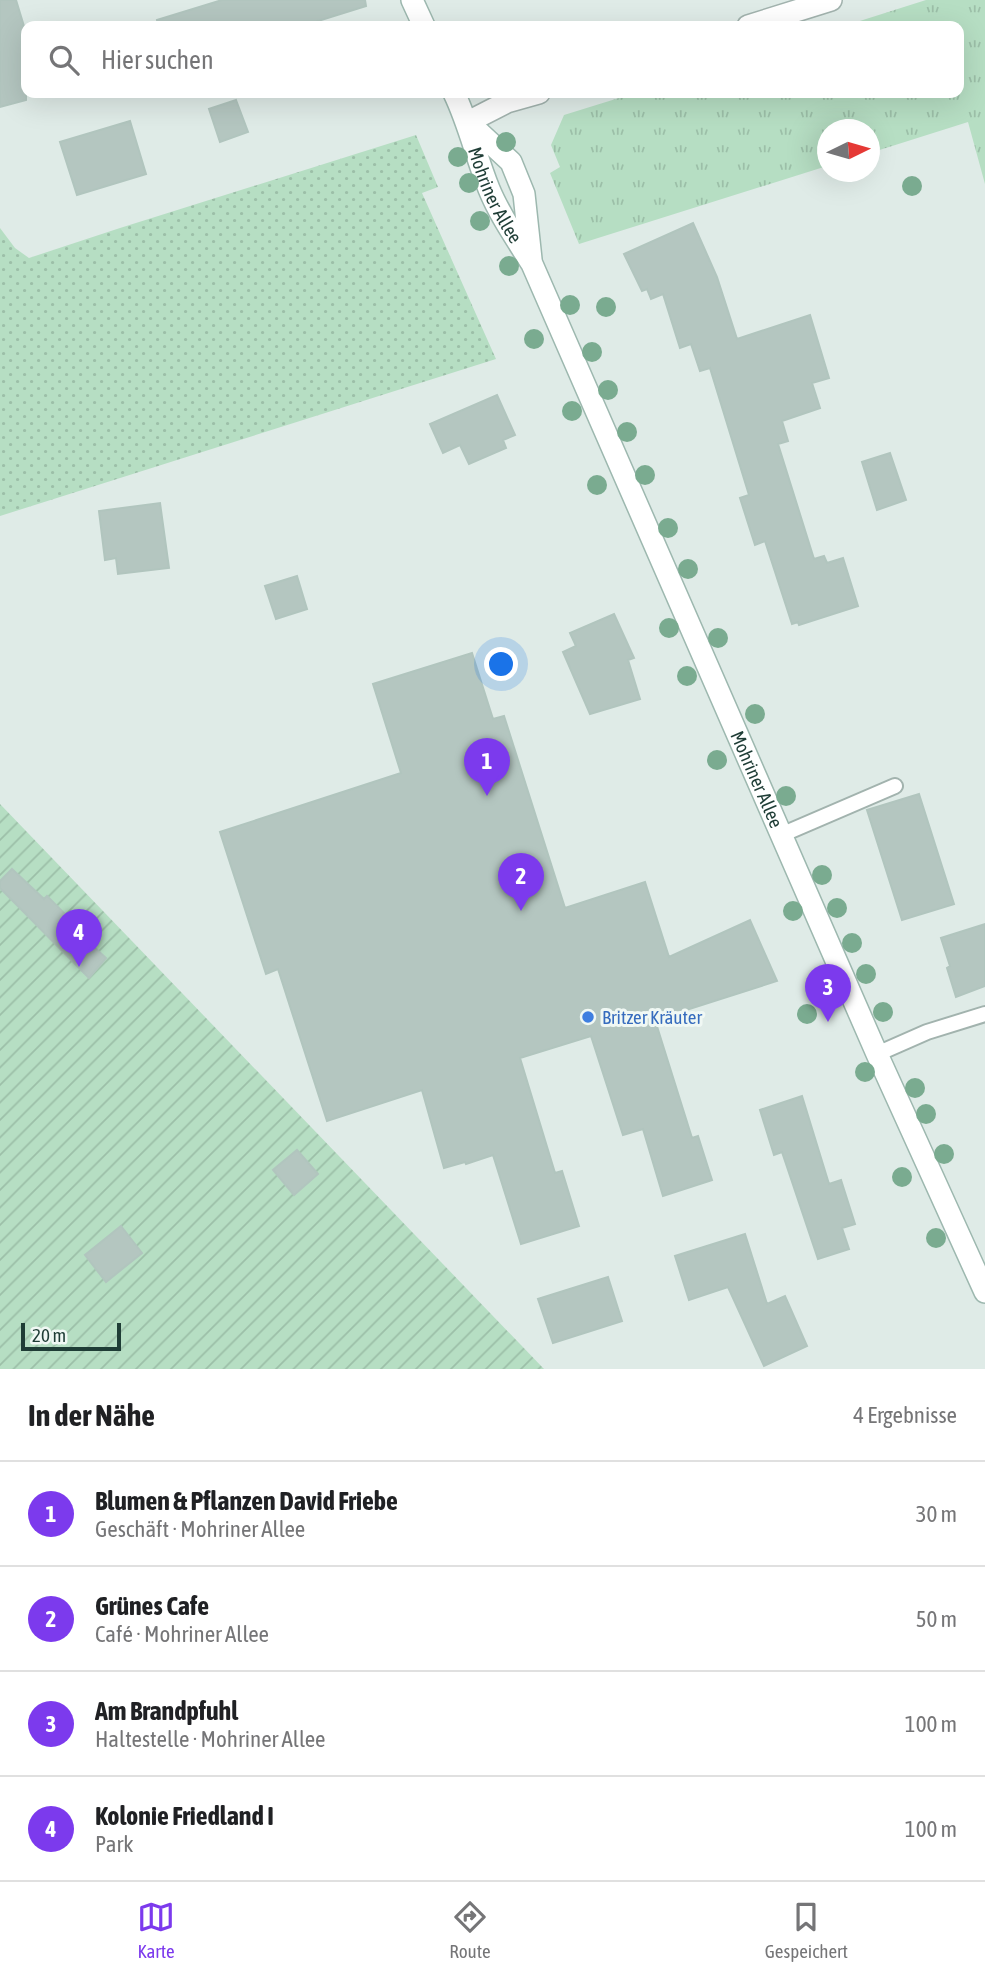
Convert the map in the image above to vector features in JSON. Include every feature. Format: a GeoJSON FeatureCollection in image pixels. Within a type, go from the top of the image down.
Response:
{"type":"FeatureCollection","features":[{"type":"Feature","properties":{"kind":"main road"},"geometry":{"type":"LineString","coordinates":[[412,0],[422,21]]}},
{"type":"Feature","properties":{"kind":"main road"},"geometry":{"type":"LineString","coordinates":[[764,21],[831,0]]}},
{"type":"Feature","properties":{"kind":"main road","name":"Mohriner Allee"},"geometry":{"type":"LineString","coordinates":[[456,98],[468,122],[483,174],[496,206],[531,264],[877,1054],[985,1292]]}},
{"type":"Feature","properties":{"kind":"main road"},"geometry":{"type":"LineString","coordinates":[[468,122],[507,102],[521,98]]}},
{"type":"Feature","properties":{"kind":"main road","name":"Mohriner Allee"},"geometry":{"type":"LineString","coordinates":[[468,122],[511,162],[524,194],[531,264]]}},
{"type":"Feature","properties":{"kind":"lane"},"geometry":{"type":"LineString","coordinates":[[781,835],[895,786]]}},
{"type":"Feature","properties":{"kind":"lane"},"geometry":{"type":"LineString","coordinates":[[877,1054],[927,1032],[985,1014]]}},
{"type":"Feature","properties":{"kind":"green space"},"geometry":{"type":"Polygon","coordinates":[[[926,0],[985,0],[985,184],[968,122],[880,150],[880,119],[817,119],[817,169],[579,244],[550,173],[560,167],[551,145],[564,115],[619,98],[964,98],[964,21],[860,21],[926,0]]]}},
{"type":"Feature","properties":{"kind":"green space"},"geometry":{"type":"Polygon","coordinates":[[[416,135],[438,187],[422,193],[496,359],[0,516],[0,228],[15,248],[29,258],[416,135]]]}},
{"type":"Feature","properties":{"kind":"green space"},"geometry":{"type":"Polygon","coordinates":[[[0,804],[544,1369],[0,1369],[0,804]]]}},
{"type":"Feature","properties":{"kind":"building"},"geometry":{"type":"Polygon","coordinates":[[[0,0],[16,0],[22,21],[21,98],[26,100],[0,107],[0,0]]]}},
{"type":"Feature","properties":{"kind":"building"},"geometry":{"type":"Polygon","coordinates":[[[222,0],[365,0],[366,6],[318,21],[157,20],[222,0]]]}},
{"type":"Feature","properties":{"kind":"building"},"geometry":{"type":"Polygon","coordinates":[[[236,100],[248,132],[220,142],[209,109],[236,100]]]}},
{"type":"Feature","properties":{"kind":"building"},"geometry":{"type":"Polygon","coordinates":[[[130,121],[146,174],[77,195],[60,142],[130,121]]]}},
{"type":"Feature","properties":{"kind":"building"},"geometry":{"type":"Polygon","coordinates":[[[693,223],[717,277],[737,339],[810,315],[829,378],[812,383],[820,408],[782,421],[788,441],[778,444],[814,559],[824,556],[827,563],[843,558],[858,606],[799,625],[798,622],[792,624],[765,541],[755,545],[740,498],[749,495],[710,368],[700,371],[691,344],[680,348],[663,294],[651,299],[647,289],[642,291],[624,254],[693,223]]]}},
{"type":"Feature","properties":{"kind":"building"},"geometry":{"type":"Polygon","coordinates":[[[497,395],[515,435],[503,440],[506,448],[469,464],[460,445],[443,453],[430,424],[497,395]]]}},
{"type":"Feature","properties":{"kind":"building"},"geometry":{"type":"Polygon","coordinates":[[[890,453],[906,500],[877,510],[862,462],[890,453]]]}},
{"type":"Feature","properties":{"kind":"building"},"geometry":{"type":"Polygon","coordinates":[[[160,503],[169,568],[118,574],[116,558],[105,560],[99,511],[160,503]]]}},
{"type":"Feature","properties":{"kind":"building"},"geometry":{"type":"Polygon","coordinates":[[[297,576],[307,609],[276,619],[265,586],[297,576]]]}},
{"type":"Feature","properties":{"kind":"building"},"geometry":{"type":"Polygon","coordinates":[[[614,614],[634,658],[628,660],[640,699],[590,714],[563,652],[576,646],[570,633],[614,614]]]}},
{"type":"Feature","properties":{"kind":"building"},"geometry":{"type":"Polygon","coordinates":[[[472,653],[493,719],[504,716],[565,908],[645,882],[669,957],[750,920],[777,981],[655,1020],[692,1138],[698,1136],[712,1180],[663,1196],[643,1129],[623,1135],[591,1036],[520,1058],[555,1173],[562,1171],[579,1226],[521,1244],[493,1155],[444,1168],[422,1090],[327,1121],[278,969],[266,974],[220,832],[401,773],[373,684],[472,653]]]}},
{"type":"Feature","properties":{"kind":"building"},"geometry":{"type":"Polygon","coordinates":[[[919,794],[954,904],[902,920],[867,810],[919,794]]]}},
{"type":"Feature","properties":{"kind":"building"},"geometry":{"type":"Polygon","coordinates":[[[12,869],[44,899],[47,896],[67,916],[64,919],[106,958],[89,978],[0,888],[0,881],[12,869]]]}},
{"type":"Feature","properties":{"kind":"building"},"geometry":{"type":"Polygon","coordinates":[[[985,924],[985,986],[956,997],[941,938],[985,924]]]}},
{"type":"Feature","properties":{"kind":"building"},"geometry":{"type":"Polygon","coordinates":[[[802,1096],[829,1184],[841,1180],[855,1224],[842,1228],[849,1249],[818,1259],[782,1152],[774,1155],[760,1110],[802,1096]]]}},
{"type":"Feature","properties":{"kind":"building"},"geometry":{"type":"Polygon","coordinates":[[[297,1150],[318,1174],[294,1195],[273,1170],[297,1150]]]}},
{"type":"Feature","properties":{"kind":"building"},"geometry":{"type":"Polygon","coordinates":[[[121,1226],[142,1253],[106,1282],[85,1255],[121,1226]]]}},
{"type":"Feature","properties":{"kind":"building"},"geometry":{"type":"Polygon","coordinates":[[[745,1234],[767,1304],[785,1296],[807,1346],[764,1366],[728,1287],[689,1300],[675,1256],[745,1234]]]}},
{"type":"Feature","properties":{"kind":"building"},"geometry":{"type":"Polygon","coordinates":[[[608,1277],[622,1321],[553,1343],[538,1299],[608,1277]]]}},
{"type":"Feature","properties":{"kind":"place","name":"Blumen & Pflanzen David Friebe"},"geometry":{"type":"Point","coordinates":[487,796]}},
{"type":"Feature","properties":{"kind":"place","name":"Grünes Cafe"},"geometry":{"type":"Point","coordinates":[521,911]}},
{"type":"Feature","properties":{"kind":"place","name":"Kolonie Friedland I"},"geometry":{"type":"Point","coordinates":[79,967]}},
{"type":"Feature","properties":{"kind":"place","name":"Britzer Kräuter"},"geometry":{"type":"Point","coordinates":[588,1017]}},
{"type":"Feature","properties":{"kind":"place","name":"Am Brandpfuhl"},"geometry":{"type":"Point","coordinates":[828,1022]}}]}
